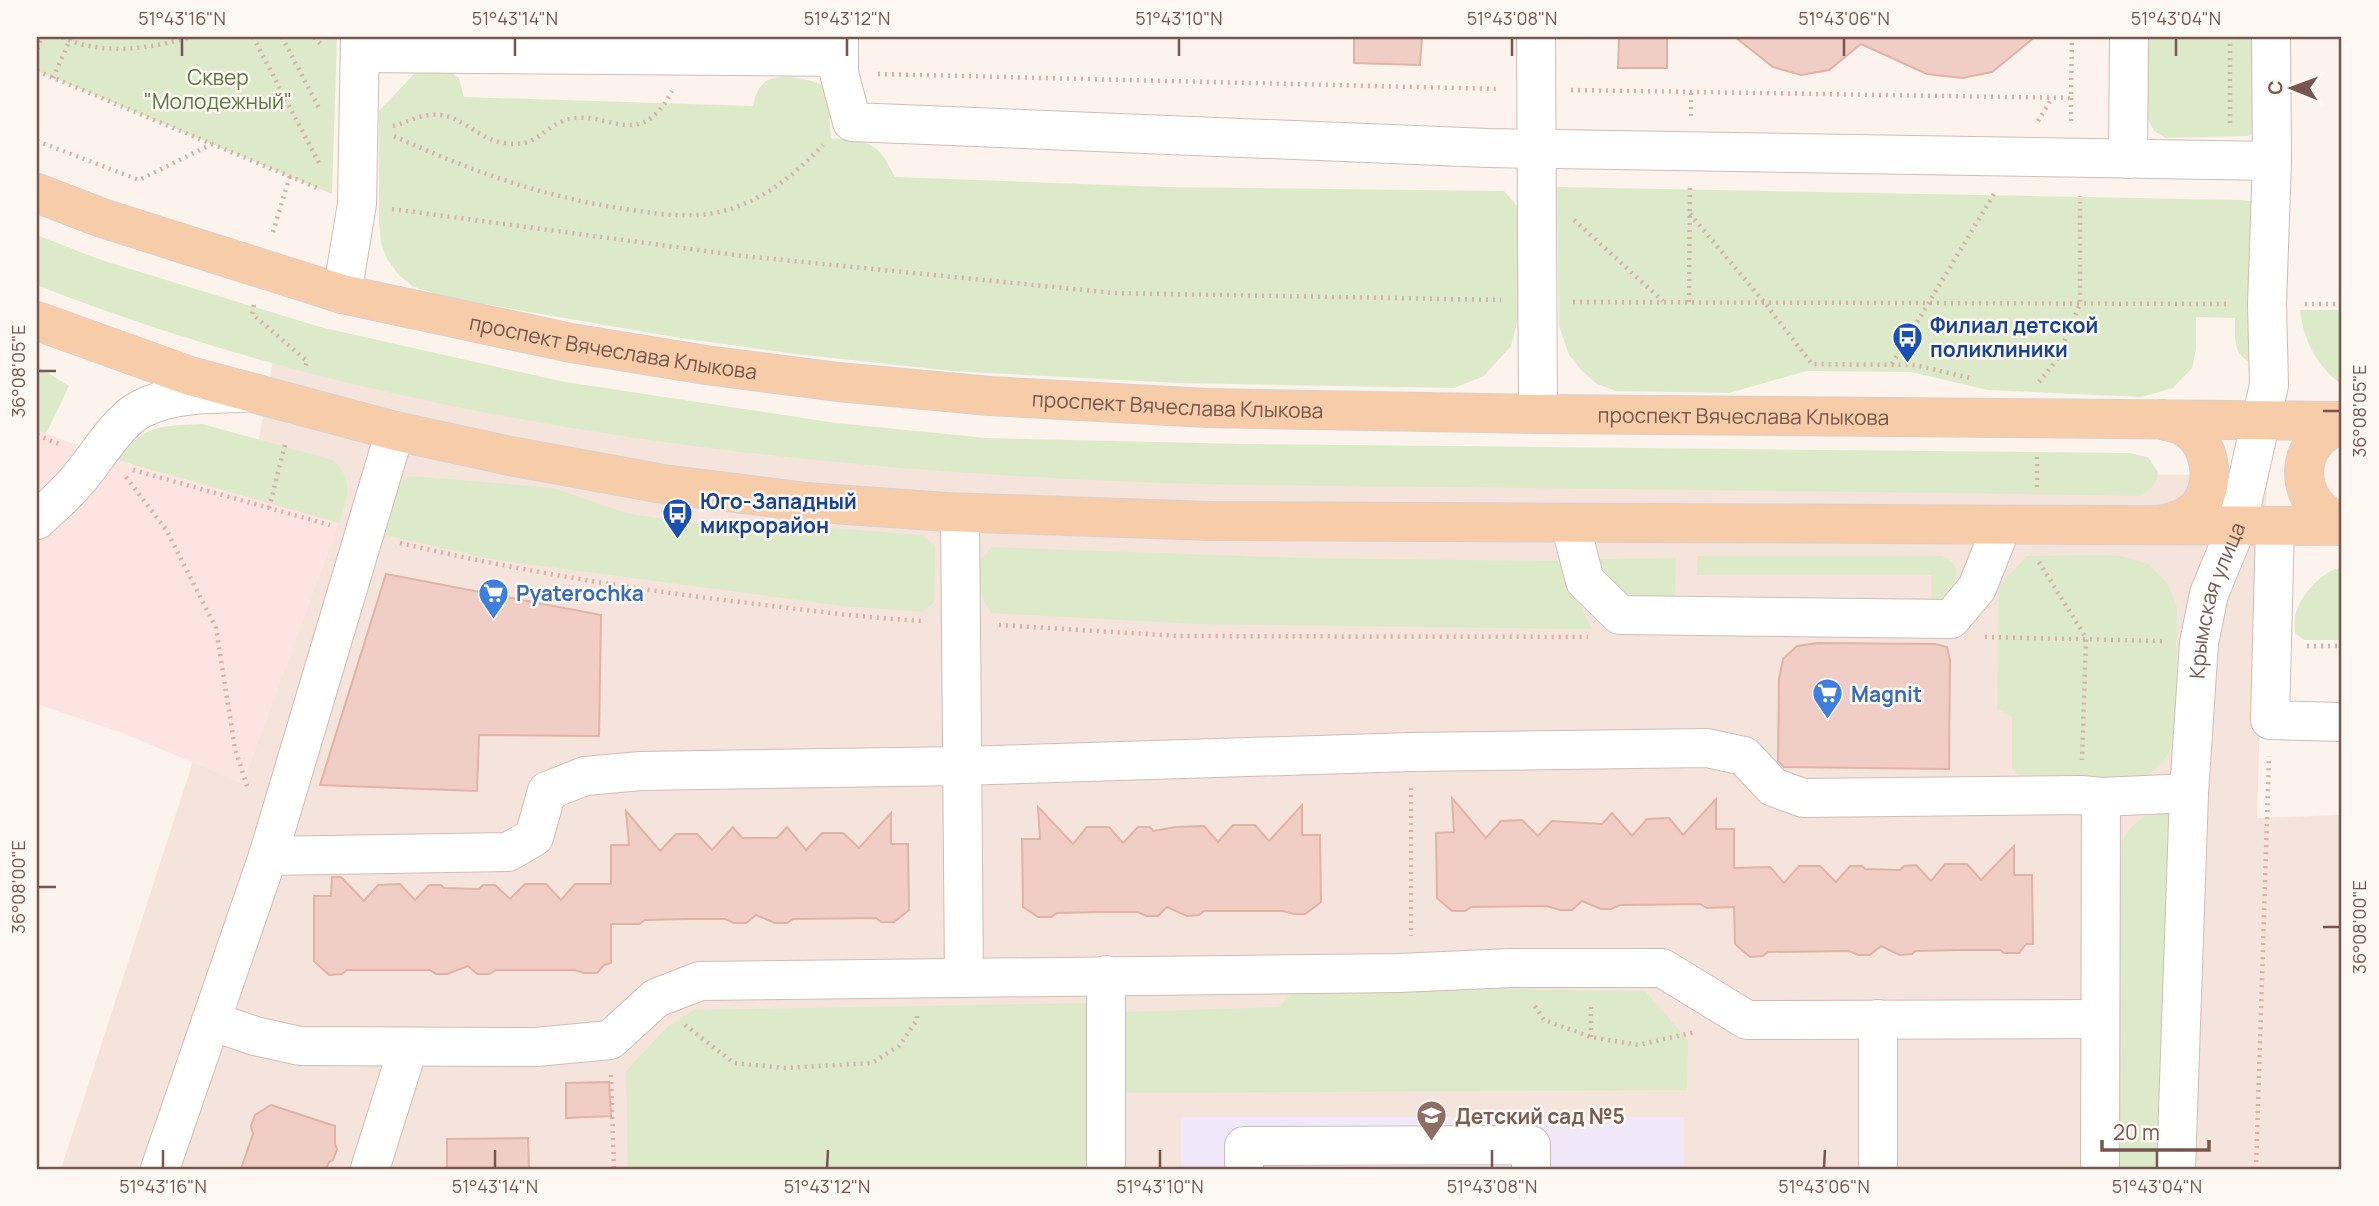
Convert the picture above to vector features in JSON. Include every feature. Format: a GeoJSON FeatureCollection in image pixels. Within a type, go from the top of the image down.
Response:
{"type":"FeatureCollection","features":[{"type":"Feature","properties":{"kind":"main road","name":"проспект Вячеслава Клыкова"},"geometry":{"type":"LineString","coordinates":[[37,193],[102,219],[342,294],[571,343],[706,365],[838,382],[990,396],[1207,408],[2342,423]]}},
{"type":"Feature","properties":{"kind":"main road"},"geometry":{"type":"LineString","coordinates":[[37,321],[245,393],[395,430],[510,456],[663,484],[806,502],[960,513],[1210,521],[2237,526],[2342,524]]}},
{"type":"Feature","properties":{"kind":"main road"},"geometry":{"type":"LineString","coordinates":[[2158,525],[2180,520],[2199,506],[2209,486],[2210,463],[2200,442],[2184,426],[2162,419]]}},
{"type":"Feature","properties":{"kind":"main road"},"geometry":{"type":"LineString","coordinates":[[2342,423],[2317,439],[2307,455],[2303,475],[2306,491],[2316,507],[2342,524]]}},
{"type":"Feature","properties":{"kind":"street"},"geometry":{"type":"LineString","coordinates":[[1536,37],[1538,414]]}},
{"type":"Feature","properties":{"kind":"street"},"geometry":{"type":"LineString","coordinates":[[2128,159],[2129,37]]}},
{"type":"Feature","properties":{"kind":"street","name":"Крымская улица"},"geometry":{"type":"LineString","coordinates":[[2176,1169],[2189,793],[2199,643],[2209,594],[2237,526],[2269,385],[2267,304],[2272,161],[2272,37]]}},
{"type":"Feature","properties":{"kind":"street"},"geometry":{"type":"LineString","coordinates":[[342,294],[357,204],[353,121],[360,45],[690,56],[839,56],[852,122],[1537,149],[2272,161]]}},
{"type":"Feature","properties":{"kind":"street"},"geometry":{"type":"LineString","coordinates":[[37,520],[73,486],[107,461],[118,429],[138,410],[155,403],[212,394],[245,393]]}},
{"type":"Feature","properties":{"kind":"street"},"geometry":{"type":"LineString","coordinates":[[160,1169],[268,856],[395,430]]}},
{"type":"Feature","properties":{"kind":"street"},"geometry":{"type":"LineString","coordinates":[[960,513],[964,978]]}},
{"type":"Feature","properties":{"kind":"street"},"geometry":{"type":"LineString","coordinates":[[1570,523],[1585,581],[1620,615],[1951,619],[1977,588],[2002,525]]}},
{"type":"Feature","properties":{"kind":"street"},"geometry":{"type":"LineString","coordinates":[[2275,526],[2270,720],[2342,722]]}},
{"type":"Feature","properties":{"kind":"street"},"geometry":{"type":"LineString","coordinates":[[268,856],[508,852],[534,837],[547,791],[585,776],[640,771],[961,766],[1411,752],[1707,748],[1744,756],[1773,787],[1803,799],[2067,795],[2101,797],[2189,793]]}},
{"type":"Feature","properties":{"kind":"street"},"geometry":{"type":"LineString","coordinates":[[2099,1169],[2101,797]]}},
{"type":"Feature","properties":{"kind":"street"},"geometry":{"type":"LineString","coordinates":[[211,1021],[256,1036],[300,1046],[536,1047],[610,1040],[656,998],[700,981],[1411,973],[1512,968],[1662,968],[1747,1020],[2100,1019]]}},
{"type":"Feature","properties":{"kind":"street"},"geometry":{"type":"LineString","coordinates":[[1106,975],[1106,1169]]}},
{"type":"Feature","properties":{"kind":"street"},"geometry":{"type":"LineString","coordinates":[[1878,1019],[1878,1169]]}},
{"type":"Feature","properties":{"kind":"street"},"geometry":{"type":"LineString","coordinates":[[370,1169],[408,1048]]}},
{"type":"Feature","properties":{"kind":"street"},"geometry":{"type":"LineString","coordinates":[[1244,1169],[1244,1146],[1531,1145],[1531,1169]]}},
{"type":"Feature","properties":{"kind":"path"},"geometry":{"type":"LineString","coordinates":[[37,49],[42,37]]}},
{"type":"Feature","properties":{"kind":"path"},"geometry":{"type":"LineString","coordinates":[[62,37],[108,49],[149,48],[190,37]]}},
{"type":"Feature","properties":{"kind":"path"},"geometry":{"type":"LineString","coordinates":[[253,37],[321,168]]}},
{"type":"Feature","properties":{"kind":"path"},"geometry":{"type":"LineString","coordinates":[[282,37],[353,121],[463,167],[516,184],[578,201],[671,216],[706,215],[752,200],[792,177],[830,138],[852,122]]}},
{"type":"Feature","properties":{"kind":"path"},"geometry":{"type":"LineString","coordinates":[[839,56],[1536,90],[2071,98],[2072,37]]}},
{"type":"Feature","properties":{"kind":"path"},"geometry":{"type":"LineString","coordinates":[[53,78],[70,38]]}},
{"type":"Feature","properties":{"kind":"path"},"geometry":{"type":"LineString","coordinates":[[353,121],[432,114],[449,116],[486,137],[503,143],[521,144],[536,140],[564,121],[581,118],[634,126],[654,116],[665,103],[690,56]]}},
{"type":"Feature","properties":{"kind":"path"},"geometry":{"type":"LineString","coordinates":[[37,71],[357,204],[743,256],[1114,293],[1536,301],[2342,304]]}},
{"type":"Feature","properties":{"kind":"path"},"geometry":{"type":"LineString","coordinates":[[1689,302],[1691,92]]}},
{"type":"Feature","properties":{"kind":"path"},"geometry":{"type":"LineString","coordinates":[[1892,365],[2052,98]]}},
{"type":"Feature","properties":{"kind":"path"},"geometry":{"type":"LineString","coordinates":[[37,141],[139,180],[212,144]]}},
{"type":"Feature","properties":{"kind":"path"},"geometry":{"type":"LineString","coordinates":[[269,508],[307,361],[252,314],[290,176]]}},
{"type":"Feature","properties":{"kind":"path"},"geometry":{"type":"LineString","coordinates":[[1690,214],[1812,364],[1915,365],[1982,381]]}},
{"type":"Feature","properties":{"kind":"path"},"geometry":{"type":"LineString","coordinates":[[1572,217],[1664,302]]}},
{"type":"Feature","properties":{"kind":"path"},"geometry":{"type":"LineString","coordinates":[[37,435],[107,461],[365,535],[483,563],[645,591],[869,618],[1179,636],[1596,636]]}},
{"type":"Feature","properties":{"kind":"path"},"geometry":{"type":"LineString","coordinates":[[107,461],[167,531],[216,628],[235,749],[250,797]]}},
{"type":"Feature","properties":{"kind":"path"},"geometry":{"type":"LineString","coordinates":[[1976,637],[2199,643]]}},
{"type":"Feature","properties":{"kind":"path"},"geometry":{"type":"LineString","coordinates":[[2272,645],[2342,646]]}},
{"type":"Feature","properties":{"kind":"path"},"geometry":{"type":"LineString","coordinates":[[2256,1169],[2270,720]]}},
{"type":"Feature","properties":{"kind":"path"},"geometry":{"type":"LineString","coordinates":[[1411,752],[1411,973]]}},
{"type":"Feature","properties":{"kind":"path"},"geometry":{"type":"LineString","coordinates":[[1512,968],[1544,1020],[1591,1037],[1638,1045],[1747,1020]]}},
{"type":"Feature","properties":{"kind":"path"},"geometry":{"type":"LineString","coordinates":[[656,998],[674,1017],[734,1063],[785,1068],[872,1063],[899,1046],[917,1020],[917,979]]}},
{"type":"Feature","properties":{"kind":"path"},"geometry":{"type":"LineString","coordinates":[[610,1040],[614,1169]]}},
{"type":"Feature","properties":{"kind":"shaded area"},"geometry":{"type":"Polygon","coordinates":[[[277,337],[483,386],[1143,459],[2267,476],[2257,818],[2342,815],[2342,1169],[61,1169],[212,703],[277,337]]]}},
{"type":"Feature","properties":{"kind":"shaded area"},"geometry":{"type":"Polygon","coordinates":[[[37,430],[117,460],[339,523],[243,784],[125,734],[37,704],[37,430]]]}},
{"type":"Feature","properties":{"kind":"shaded area","name":"Детский сад №5"},"geometry":{"type":"Polygon","coordinates":[[[1181,1117],[1684,1117],[1684,1169],[1181,1169],[1181,1117]]]}},
{"type":"Feature","properties":{"kind":"green space","name":"Сквер \"Молодежный\""},"geometry":{"type":"Polygon","coordinates":[[[37,37],[337,37],[332,194],[37,71],[37,37]]]}},
{"type":"Feature","properties":{"kind":"green space"},"geometry":{"type":"Polygon","coordinates":[[[2148,37],[2259,37],[2257,132],[2248,136],[2166,138],[2154,131],[2147,117],[2148,37]]]}},
{"type":"Feature","properties":{"kind":"green space"},"geometry":{"type":"Polygon","coordinates":[[[434,66],[459,78],[464,97],[753,106],[760,87],[770,79],[806,79],[827,89],[831,138],[871,145],[883,156],[895,177],[1162,187],[1504,191],[1518,207],[1518,319],[1511,346],[1484,376],[1454,388],[1177,383],[953,371],[795,354],[674,337],[444,297],[412,286],[398,274],[387,259],[381,243],[379,221],[379,111],[415,73],[434,66]]]}},
{"type":"Feature","properties":{"kind":"green space"},"geometry":{"type":"Polygon","coordinates":[[[1557,187],[2256,202],[2250,362],[2237,349],[2235,318],[2196,317],[2196,349],[2192,368],[2173,388],[2141,397],[1988,390],[1911,372],[1807,371],[1729,393],[1616,391],[1597,384],[1581,370],[1569,355],[1559,326],[1557,187]]]}},
{"type":"Feature","properties":{"kind":"green space"},"geometry":{"type":"Polygon","coordinates":[[[37,235],[101,260],[320,327],[565,382],[836,423],[986,438],[1244,444],[2129,453],[2148,457],[2158,472],[2152,487],[2140,496],[1252,485],[997,475],[717,449],[578,429],[439,403],[302,371],[168,332],[37,285],[37,235]]]}},
{"type":"Feature","properties":{"kind":"green space"},"geometry":{"type":"Polygon","coordinates":[[[2300,310],[2342,310],[2342,385],[2318,361],[2308,343],[2300,310]]]}},
{"type":"Feature","properties":{"kind":"green space"},"geometry":{"type":"Polygon","coordinates":[[[37,366],[69,386],[46,434],[37,430],[37,366]]]}},
{"type":"Feature","properties":{"kind":"green space"},"geometry":{"type":"Polygon","coordinates":[[[202,424],[333,460],[347,482],[339,523],[117,460],[136,439],[154,429],[202,424]]]}},
{"type":"Feature","properties":{"kind":"green space"},"geometry":{"type":"Polygon","coordinates":[[[411,476],[553,488],[626,513],[732,530],[819,527],[923,535],[935,546],[934,602],[923,612],[842,606],[490,559],[373,532],[393,483],[411,476]]]}},
{"type":"Feature","properties":{"kind":"green space"},"geometry":{"type":"Polygon","coordinates":[[[991,547],[1302,558],[1558,561],[1592,629],[1196,624],[991,613],[982,598],[979,562],[991,547]]]}},
{"type":"Feature","properties":{"kind":"green space"},"geometry":{"type":"Polygon","coordinates":[[[1698,556],[1942,556],[1951,561],[1956,574],[1951,588],[1932,605],[1931,575],[1697,575],[1698,556]]]}},
{"type":"Feature","properties":{"kind":"green space"},"geometry":{"type":"Polygon","coordinates":[[[2027,556],[2121,556],[2148,564],[2168,584],[2177,608],[2176,733],[2162,762],[2146,776],[2023,780],[2012,768],[2012,717],[1997,708],[1999,586],[2027,556]]]}},
{"type":"Feature","properties":{"kind":"green space"},"geometry":{"type":"Polygon","coordinates":[[[1676,558],[1675,606],[1618,606],[1597,579],[1598,559],[1676,558]]]}},
{"type":"Feature","properties":{"kind":"green space"},"geometry":{"type":"Polygon","coordinates":[[[2342,567],[2342,640],[2304,640],[2295,633],[2295,616],[2302,600],[2313,585],[2327,573],[2342,567]]]}},
{"type":"Feature","properties":{"kind":"green space"},"geometry":{"type":"Polygon","coordinates":[[[2160,810],[2171,810],[2170,1169],[2114,1169],[2114,855],[2137,822],[2160,810]]]}},
{"type":"Feature","properties":{"kind":"green space"},"geometry":{"type":"Polygon","coordinates":[[[1298,986],[1645,991],[1688,1040],[1687,1090],[1125,1093],[1126,1012],[1279,1007],[1298,986]]]}},
{"type":"Feature","properties":{"kind":"green space"},"geometry":{"type":"Polygon","coordinates":[[[1086,1003],[1086,1169],[628,1169],[626,1071],[668,1026],[694,1010],[1086,1003]]]}},
{"type":"Feature","properties":{"kind":"building"},"geometry":{"type":"Polygon","coordinates":[[[1354,37],[1422,37],[1420,65],[1354,63],[1354,37]]]}},
{"type":"Feature","properties":{"kind":"building"},"geometry":{"type":"Polygon","coordinates":[[[1619,37],[1667,37],[1667,68],[1618,68],[1619,37]]]}},
{"type":"Feature","properties":{"kind":"building"},"geometry":{"type":"Polygon","coordinates":[[[1735,37],[2035,37],[1992,72],[1962,78],[1927,74],[1861,44],[1829,70],[1801,75],[1773,67],[1735,37]]]}},
{"type":"Feature","properties":{"kind":"building"},"geometry":{"type":"Polygon","coordinates":[[[386,574],[601,615],[599,736],[479,735],[477,791],[320,785],[386,574]]]}},
{"type":"Feature","properties":{"kind":"building"},"geometry":{"type":"Polygon","coordinates":[[[1818,643],[1935,644],[1947,647],[1950,661],[1949,769],[1784,767],[1778,761],[1779,679],[1783,659],[1797,646],[1818,643]]]}},
{"type":"Feature","properties":{"kind":"building"},"geometry":{"type":"Polygon","coordinates":[[[1452,798],[1486,838],[1501,821],[1522,820],[1538,836],[1552,821],[1602,824],[1612,813],[1632,836],[1647,819],[1669,818],[1683,835],[1716,799],[1716,829],[1734,829],[1734,868],[1770,867],[1784,883],[1799,866],[1820,866],[1836,882],[1850,866],[1900,870],[1904,866],[1916,865],[1931,881],[1945,864],[1967,864],[1981,880],[2014,846],[2014,875],[2032,875],[2033,944],[2026,944],[2019,953],[1958,950],[1915,951],[1912,954],[1900,955],[1881,946],[1870,955],[1858,955],[1849,951],[1768,952],[1763,956],[1750,957],[1735,944],[1734,907],[1707,908],[1700,904],[1620,905],[1601,909],[1582,901],[1572,910],[1547,906],[1471,907],[1465,911],[1452,911],[1437,898],[1436,833],[1454,832],[1452,798]]]}},
{"type":"Feature","properties":{"kind":"building"},"geometry":{"type":"Polygon","coordinates":[[[1302,805],[1302,835],[1320,835],[1321,902],[1305,914],[1283,911],[1204,911],[1199,915],[1187,916],[1167,907],[1158,916],[1146,916],[1138,912],[1099,912],[1057,913],[1051,917],[1038,917],[1023,907],[1022,839],[1040,839],[1038,807],[1073,844],[1087,827],[1109,827],[1123,843],[1138,827],[1150,827],[1153,831],[1204,826],[1218,842],[1233,825],[1255,825],[1269,841],[1302,805]]]}},
{"type":"Feature","properties":{"kind":"building"},"geometry":{"type":"Polygon","coordinates":[[[626,811],[660,851],[676,834],[697,834],[712,850],[733,827],[742,838],[777,838],[787,827],[806,850],[822,833],[843,833],[859,848],[891,813],[891,844],[908,844],[909,910],[894,922],[881,922],[876,918],[793,919],[787,923],[775,923],[756,915],[746,923],[734,923],[725,919],[687,919],[611,924],[611,963],[604,965],[597,973],[575,970],[496,970],[489,974],[477,974],[468,966],[447,974],[436,974],[430,970],[347,970],[342,974],[329,975],[314,961],[314,896],[331,896],[332,877],[341,877],[364,901],[378,885],[400,884],[415,900],[429,885],[479,889],[483,885],[495,885],[510,899],[525,884],[546,884],[561,900],[575,884],[611,884],[611,845],[629,845],[626,811]]]}},
{"type":"Feature","properties":{"kind":"building"},"geometry":{"type":"Polygon","coordinates":[[[609,1082],[611,1116],[566,1118],[566,1083],[609,1082]]]}},
{"type":"Feature","properties":{"kind":"building"},"geometry":{"type":"Polygon","coordinates":[[[271,1105],[335,1126],[337,1149],[326,1169],[241,1169],[253,1134],[251,1126],[255,1115],[271,1105]]]}},
{"type":"Feature","properties":{"kind":"building"},"geometry":{"type":"Polygon","coordinates":[[[528,1138],[529,1169],[447,1169],[447,1139],[528,1138]]]}},
{"type":"Feature","properties":{"kind":"place","name":"Филиал детской поликлиники"},"geometry":{"type":"Point","coordinates":[1907,364]}},
{"type":"Feature","properties":{"kind":"place","name":"Юго-Западный микрорайон"},"geometry":{"type":"Point","coordinates":[677,540]}},
{"type":"Feature","properties":{"kind":"place","name":"Pyaterochka"},"geometry":{"type":"Point","coordinates":[493,620]}},
{"type":"Feature","properties":{"kind":"place","name":"Magnit"},"geometry":{"type":"Point","coordinates":[1828,721]}},
{"type":"Feature","properties":{"kind":"place","name":"Детский сад №5"},"geometry":{"type":"Point","coordinates":[1432,1143]}}]}
